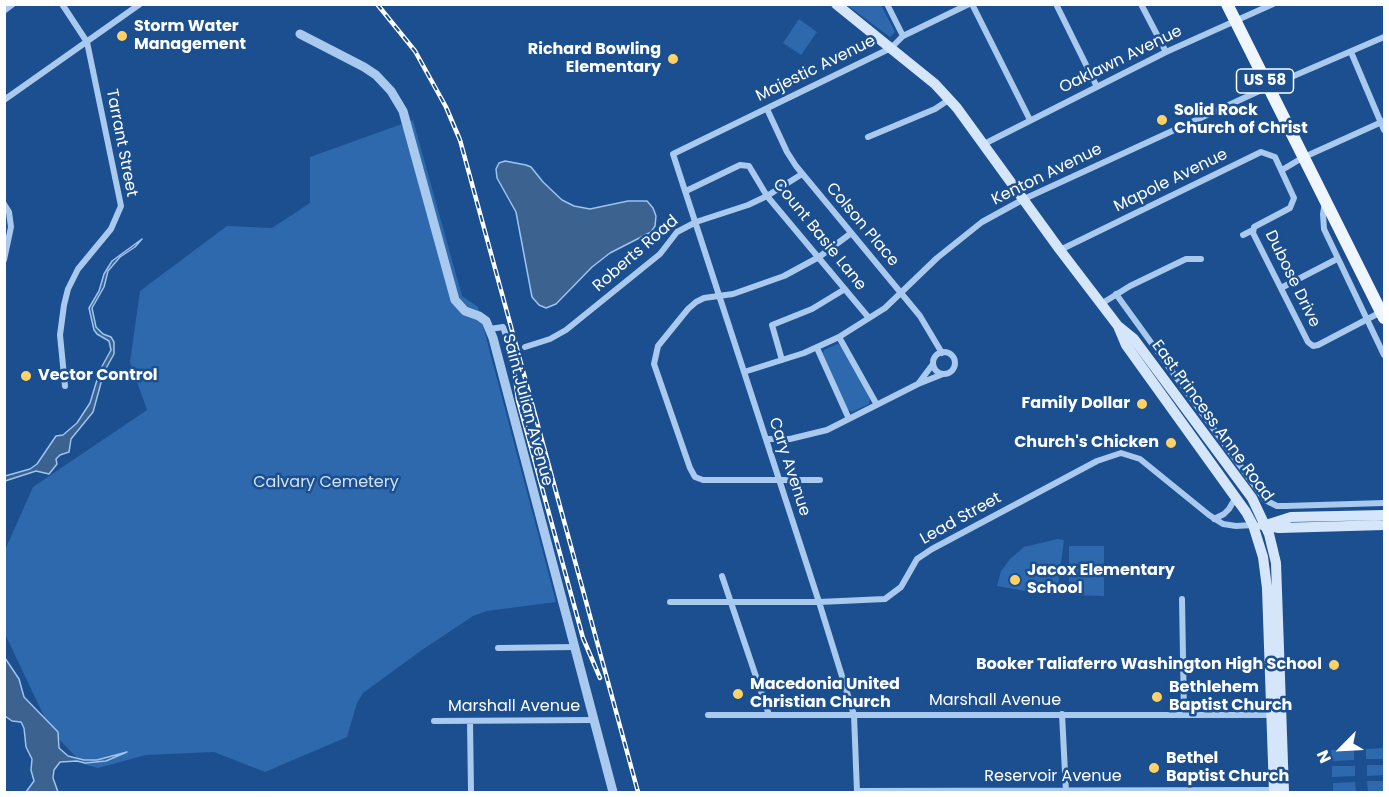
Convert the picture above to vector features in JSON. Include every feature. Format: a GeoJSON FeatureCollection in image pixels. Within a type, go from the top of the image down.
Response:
{"type":"FeatureCollection","features":[{"type":"Feature","properties":{"kind":"main road","name":"East Princess Anne Road"},"geometry":{"type":"LineString","coordinates":[[836,4],[950,99],[1060,250],[1118,326],[1134,339],[1252,498],[1266,525],[1276,563],[1276,715]]}},
{"type":"Feature","properties":{"kind":"main road","name":"US 58"},"geometry":{"type":"LineString","coordinates":[[1227,4],[1302,158],[1381,307]]}},
{"type":"Feature","properties":{"kind":"main road","name":"East Princess Anne Road"},"geometry":{"type":"LineString","coordinates":[[1118,326],[1126,345],[1236,497],[1253,525],[1263,557],[1267,588],[1279,791]]}},
{"type":"Feature","properties":{"kind":"main road"},"geometry":{"type":"LineString","coordinates":[[1266,525],[1291,517],[1384,515]]}},
{"type":"Feature","properties":{"kind":"main road"},"geometry":{"type":"LineString","coordinates":[[1253,525],[1279,528],[1384,525]]}},
{"type":"Feature","properties":{"kind":"street"},"geometry":{"type":"LineString","coordinates":[[4,11],[13,4]]}},
{"type":"Feature","properties":{"kind":"street","name":"Tarrant Street"},"geometry":{"type":"LineString","coordinates":[[63,4],[87,42],[120,206],[111,229],[78,269],[68,289],[60,334],[64,386]]}},
{"type":"Feature","properties":{"kind":"street"},"geometry":{"type":"LineString","coordinates":[[4,100],[140,4]]}},
{"type":"Feature","properties":{"kind":"street"},"geometry":{"type":"LineString","coordinates":[[887,4],[903,36]]}},
{"type":"Feature","properties":{"kind":"street"},"geometry":{"type":"LineString","coordinates":[[970,4],[1030,120]]}},
{"type":"Feature","properties":{"kind":"street","name":"Majestic Avenue"},"geometry":{"type":"LineString","coordinates":[[673,154],[891,48],[903,36],[970,4]]}},
{"type":"Feature","properties":{"kind":"street"},"geometry":{"type":"LineString","coordinates":[[1056,4],[1097,87]]}},
{"type":"Feature","properties":{"kind":"street"},"geometry":{"type":"LineString","coordinates":[[1141,4],[1166,52]]}},
{"type":"Feature","properties":{"kind":"street","name":"Oaklawn Avenue"},"geometry":{"type":"LineString","coordinates":[[984,144],[1166,52],[1273,4]]}},
{"type":"Feature","properties":{"kind":"street","name":"Saint Julian Avenue"},"geometry":{"type":"LineString","coordinates":[[300,34],[364,67],[384,83],[398,101],[409,129],[455,300],[465,312],[483,318],[490,329],[613,792]]}},
{"type":"Feature","properties":{"kind":"street","name":"Kenton Avenue"},"geometry":{"type":"LineString","coordinates":[[744,372],[817,348],[839,337],[885,308],[982,222],[1024,199],[1268,87],[1384,37]]}},
{"type":"Feature","properties":{"kind":"street"},"geometry":{"type":"LineString","coordinates":[[1351,52],[1383,122],[1384,130]]}},
{"type":"Feature","properties":{"kind":"street"},"geometry":{"type":"LineString","coordinates":[[868,137],[935,109],[950,99]]}},
{"type":"Feature","properties":{"kind":"street","name":"Colson Place"},"geometry":{"type":"LineString","coordinates":[[767,109],[788,152],[802,174],[920,316],[942,353]]}},
{"type":"Feature","properties":{"kind":"street"},"geometry":{"type":"LineString","coordinates":[[1282,170],[1302,158],[1383,122]]}},
{"type":"Feature","properties":{"kind":"street","name":"Mapole Avenue"},"geometry":{"type":"LineString","coordinates":[[1060,250],[1261,152],[1275,156],[1282,170]]}},
{"type":"Feature","properties":{"kind":"street","name":"Cary Avenue"},"geometry":{"type":"LineString","coordinates":[[673,154],[854,715],[857,792]]}},
{"type":"Feature","properties":{"kind":"street","name":"Count Basie Lane"},"geometry":{"type":"LineString","coordinates":[[686,191],[740,165],[752,169],[767,196],[869,318]]}},
{"type":"Feature","properties":{"kind":"street","name":"Dubose Drive"},"geometry":{"type":"LineString","coordinates":[[1282,170],[1294,194],[1294,202],[1290,208],[1254,227],[1253,230],[1308,342],[1313,346],[1318,345],[1366,320],[1381,307]]}},
{"type":"Feature","properties":{"kind":"street","name":"Roberts Road"},"geometry":{"type":"LineString","coordinates":[[525,347],[550,339],[566,330],[660,254],[677,232],[696,222],[748,205],[802,174]]}},
{"type":"Feature","properties":{"kind":"street"},"geometry":{"type":"LineString","coordinates":[[1325,202],[1323,229],[1384,355]]}},
{"type":"Feature","properties":{"kind":"street"},"geometry":{"type":"LineString","coordinates":[[4,204],[9,212],[11,227],[4,260]]}},
{"type":"Feature","properties":{"kind":"street"},"geometry":{"type":"LineString","coordinates":[[1243,235],[1253,230]]}},
{"type":"Feature","properties":{"kind":"street"},"geometry":{"type":"LineString","coordinates":[[820,480],[703,480],[695,477],[654,364],[658,346],[696,302],[733,294],[784,276],[819,257],[850,234]]}},
{"type":"Feature","properties":{"kind":"street"},"geometry":{"type":"LineString","coordinates":[[1101,304],[1116,294],[1186,259],[1201,260]]}},
{"type":"Feature","properties":{"kind":"street"},"geometry":{"type":"LineString","coordinates":[[1281,288],[1337,259]]}},
{"type":"Feature","properties":{"kind":"street"},"geometry":{"type":"LineString","coordinates":[[782,360],[772,325],[812,309],[845,289]]}},
{"type":"Feature","properties":{"kind":"street"},"geometry":{"type":"LineString","coordinates":[[1116,294],[1265,500],[1277,506],[1384,503]]}},
{"type":"Feature","properties":{"kind":"street"},"geometry":{"type":"LineString","coordinates":[[490,329],[503,327],[512,352]]}},
{"type":"Feature","properties":{"kind":"street"},"geometry":{"type":"LineString","coordinates":[[839,337],[877,405]]}},
{"type":"Feature","properties":{"kind":"street"},"geometry":{"type":"LineString","coordinates":[[817,348],[849,419]]}},
{"type":"Feature","properties":{"kind":"street"},"geometry":{"type":"LineString","coordinates":[[766,439],[790,439],[827,430],[918,384],[952,371],[955,363],[951,355],[942,353],[934,358],[933,364],[918,384]]}},
{"type":"Feature","properties":{"kind":"street"},"geometry":{"type":"LineString","coordinates":[[933,364],[935,370],[943,374]]}},
{"type":"Feature","properties":{"kind":"street","name":"Lead Street"},"geometry":{"type":"LineString","coordinates":[[670,602],[819,602],[885,599],[901,587],[917,559],[932,549],[1097,461],[1121,453],[1140,459],[1214,519],[1230,526],[1253,525]]}},
{"type":"Feature","properties":{"kind":"street"},"geometry":{"type":"LineString","coordinates":[[1214,519],[1224,514],[1236,497]]}},
{"type":"Feature","properties":{"kind":"street"},"geometry":{"type":"LineString","coordinates":[[722,576],[769,715]]}},
{"type":"Feature","properties":{"kind":"street"},"geometry":{"type":"LineString","coordinates":[[1182,599],[1184,714]]}},
{"type":"Feature","properties":{"kind":"street"},"geometry":{"type":"LineString","coordinates":[[498,648],[575,647]]}},
{"type":"Feature","properties":{"kind":"street"},"geometry":{"type":"LineString","coordinates":[[1062,714],[1066,791]]}},
{"type":"Feature","properties":{"kind":"street","name":"Marshall Avenue"},"geometry":{"type":"LineString","coordinates":[[708,715],[1276,715]]}},
{"type":"Feature","properties":{"kind":"street","name":"Marshall Avenue"},"geometry":{"type":"LineString","coordinates":[[434,721],[594,720]]}},
{"type":"Feature","properties":{"kind":"street"},"geometry":{"type":"LineString","coordinates":[[470,721],[471,792]]}},
{"type":"Feature","properties":{"kind":"street","name":"Reservoir Avenue"},"geometry":{"type":"LineString","coordinates":[[857,792],[1279,791]]}},
{"type":"Feature","properties":{"kind":"green space"},"geometry":{"type":"Polygon","coordinates":[[[847,5],[881,5],[895,32],[890,37],[847,5]]]}},
{"type":"Feature","properties":{"kind":"green space"},"geometry":{"type":"Polygon","coordinates":[[[799,19],[817,32],[801,55],[783,43],[799,19]]]}},
{"type":"Feature","properties":{"kind":"green space","name":"Calvary Cemetery"},"geometry":{"type":"Polygon","coordinates":[[[413,120],[462,296],[478,307],[556,602],[487,611],[473,616],[363,693],[357,703],[347,737],[265,772],[214,752],[146,755],[98,768],[83,764],[51,731],[5,634],[5,550],[33,487],[147,410],[130,362],[140,291],[227,226],[272,228],[310,203],[310,157],[413,120]]]}},
{"type":"Feature","properties":{"kind":"green space"},"geometry":{"type":"Polygon","coordinates":[[[837,344],[842,346],[870,399],[869,404],[852,412],[848,410],[823,354],[824,350],[837,344]]]}},
{"type":"Feature","properties":{"kind":"green space"},"geometry":{"type":"Polygon","coordinates":[[[1058,539],[1064,540],[1058,587],[1048,595],[997,586],[1001,571],[1010,559],[1024,547],[1058,539]]]}},
{"type":"Feature","properties":{"kind":"green space"},"geometry":{"type":"Polygon","coordinates":[[[1069,546],[1104,546],[1104,596],[1069,595],[1069,546]]]}},
{"type":"Feature","properties":{"kind":"green space"},"geometry":{"type":"Polygon","coordinates":[[[1384,748],[1384,759],[1366,759],[1366,749],[1384,748]]]}},
{"type":"Feature","properties":{"kind":"green space"},"geometry":{"type":"Polygon","coordinates":[[[1331,750],[1354,750],[1354,760],[1332,761],[1331,750]]]}},
{"type":"Feature","properties":{"kind":"green space"},"geometry":{"type":"Polygon","coordinates":[[[1367,765],[1384,765],[1384,775],[1367,776],[1367,765]]]}},
{"type":"Feature","properties":{"kind":"green space"},"geometry":{"type":"Polygon","coordinates":[[[1332,766],[1355,766],[1355,776],[1332,777],[1332,766]]]}},
{"type":"Feature","properties":{"kind":"green space"},"geometry":{"type":"Polygon","coordinates":[[[1367,781],[1384,781],[1384,791],[1368,792],[1367,781]]]}},
{"type":"Feature","properties":{"kind":"green space"},"geometry":{"type":"Polygon","coordinates":[[[1355,782],[1356,792],[1333,792],[1333,783],[1355,782]]]}},
{"type":"Feature","properties":{"kind":"shaded area"},"geometry":{"type":"Polygon","coordinates":[[[505,161],[531,167],[562,200],[574,206],[590,209],[628,201],[647,201],[656,216],[655,226],[651,232],[610,253],[592,267],[556,304],[546,308],[539,305],[532,297],[516,212],[497,178],[496,169],[499,163],[505,161]]]}},
{"type":"Feature","properties":{"kind":"shaded area"},"geometry":{"type":"Polygon","coordinates":[[[142,239],[120,257],[108,271],[104,287],[92,308],[96,327],[103,334],[111,337],[114,342],[114,354],[104,372],[93,412],[71,439],[69,452],[56,459],[57,464],[49,474],[36,471],[5,481],[5,476],[30,469],[37,464],[56,436],[63,435],[77,423],[90,403],[100,370],[111,350],[109,341],[94,330],[89,308],[112,261],[142,239]]]}},
{"type":"Feature","properties":{"kind":"shaded area"},"geometry":{"type":"Polygon","coordinates":[[[5,658],[19,679],[24,697],[58,732],[59,748],[68,756],[97,760],[127,752],[106,761],[60,762],[54,770],[53,778],[58,792],[26,792],[34,781],[31,770],[32,759],[26,747],[21,722],[12,721],[5,716],[5,658]]]}},
{"type":"Feature","properties":{"kind":"railway"},"geometry":{"type":"LineString","coordinates":[[377,4],[415,51],[446,107],[460,140],[638,792]]}},
{"type":"Feature","properties":{"kind":"railway"},"geometry":{"type":"LineString","coordinates":[[512,352],[518,400],[583,638],[600,678]]}},
{"type":"Feature","properties":{"kind":"place","name":"Storm Water Management"},"geometry":{"type":"Point","coordinates":[122,36]}},
{"type":"Feature","properties":{"kind":"place","name":"Richard Bowling Elementary"},"geometry":{"type":"Point","coordinates":[673,59]}},
{"type":"Feature","properties":{"kind":"place","name":"Solid Rock Church of Christ"},"geometry":{"type":"Point","coordinates":[1162,120]}},
{"type":"Feature","properties":{"kind":"place","name":"Vector Control"},"geometry":{"type":"Point","coordinates":[26,376]}},
{"type":"Feature","properties":{"kind":"place","name":"Family Dollar"},"geometry":{"type":"Point","coordinates":[1142,404]}},
{"type":"Feature","properties":{"kind":"place","name":"Church's Chicken"},"geometry":{"type":"Point","coordinates":[1171,443]}},
{"type":"Feature","properties":{"kind":"place","name":"Jacox Elementary School"},"geometry":{"type":"Point","coordinates":[1015,580]}},
{"type":"Feature","properties":{"kind":"place","name":"Booker Taliaferro Washington High School"},"geometry":{"type":"Point","coordinates":[1334,665]}},
{"type":"Feature","properties":{"kind":"place","name":"Macedonia United Christian Church"},"geometry":{"type":"Point","coordinates":[738,694]}},
{"type":"Feature","properties":{"kind":"place","name":"Bethlehem Baptist Church"},"geometry":{"type":"Point","coordinates":[1157,697]}},
{"type":"Feature","properties":{"kind":"place","name":"Bethel Baptist Church"},"geometry":{"type":"Point","coordinates":[1154,768]}}]}
